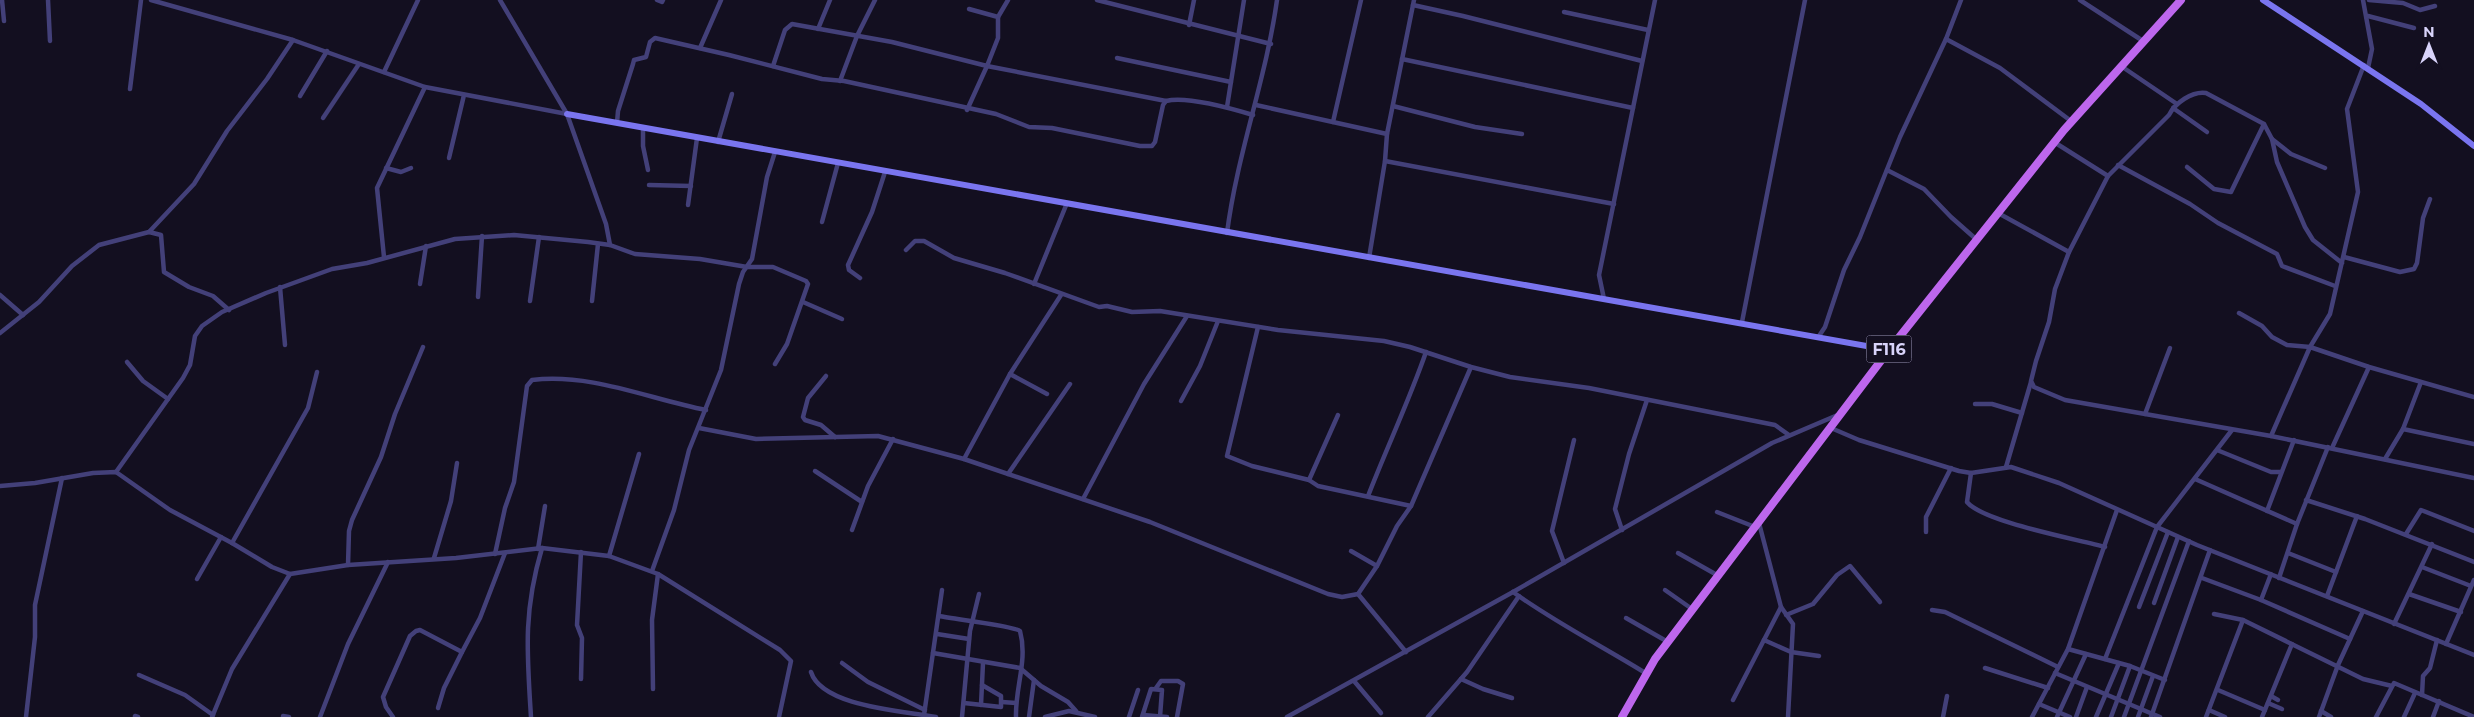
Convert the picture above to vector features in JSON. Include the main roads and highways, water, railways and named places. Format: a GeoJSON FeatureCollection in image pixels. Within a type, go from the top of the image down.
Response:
{"type":"FeatureCollection","features":[{"type":"Feature","properties":{"kind":"main road","name":"F116"},"geometry":{"type":"LineString","coordinates":[[1622,717],[1647,674],[1692,609],[1889,350],[2054,142],[2181,0]]}}]}
